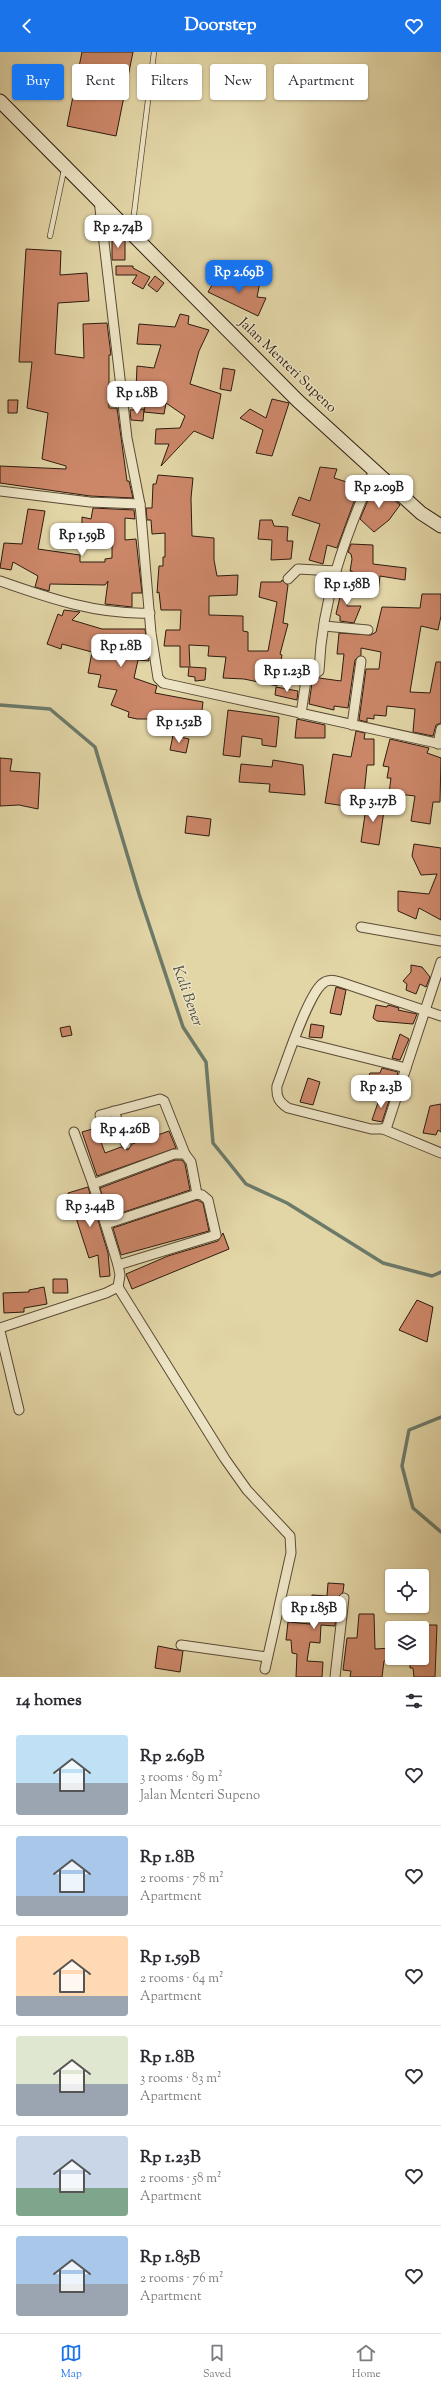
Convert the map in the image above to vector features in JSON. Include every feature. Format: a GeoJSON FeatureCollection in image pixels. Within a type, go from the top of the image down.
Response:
{"type":"FeatureCollection","features":[{"type":"Feature","properties":{"kind":"main road","name":"Jalan Menteri Supeno"},"geometry":{"type":"LineString","coordinates":[[0,101],[298,401],[421,513],[441,526]]}},
{"type":"Feature","properties":{"kind":"street"},"geometry":{"type":"LineString","coordinates":[[99,200],[127,438],[140,504],[155,669],[158,678],[163,682],[440,744],[441,730]]}},
{"type":"Feature","properties":{"kind":"street"},"geometry":{"type":"LineString","coordinates":[[302,714],[306,680],[319,671],[330,586],[336,571],[346,534],[374,470]]}},
{"type":"Feature","properties":{"kind":"street"},"geometry":{"type":"LineString","coordinates":[[0,491],[90,502],[140,504]]}},
{"type":"Feature","properties":{"kind":"street"},"geometry":{"type":"LineString","coordinates":[[288,579],[298,569],[336,571]]}},
{"type":"Feature","properties":{"kind":"street"},"geometry":{"type":"LineString","coordinates":[[0,581],[87,607],[108,611],[150,613]]}},
{"type":"Feature","properties":{"kind":"street"},"geometry":{"type":"LineString","coordinates":[[324,626],[368,630]]}},
{"type":"Feature","properties":{"kind":"street"},"geometry":{"type":"LineString","coordinates":[[352,725],[361,661]]}},
{"type":"Feature","properties":{"kind":"street"},"geometry":{"type":"LineString","coordinates":[[361,927],[441,941]]}},
{"type":"Feature","properties":{"kind":"street"},"geometry":{"type":"LineString","coordinates":[[383,1129],[387,1126],[441,962]]}},
{"type":"Feature","properties":{"kind":"street"},"geometry":{"type":"LineString","coordinates":[[441,1016],[340,982],[328,981],[322,984],[312,999],[294,1040],[277,1086],[278,1100],[288,1108],[371,1130],[383,1129],[441,1153]]}},
{"type":"Feature","properties":{"kind":"street"},"geometry":{"type":"LineString","coordinates":[[294,1040],[406,1068]]}},
{"type":"Feature","properties":{"kind":"street"},"geometry":{"type":"LineString","coordinates":[[100,1115],[160,1099],[164,1101],[185,1154],[191,1162],[197,1194]]}},
{"type":"Feature","properties":{"kind":"street"},"geometry":{"type":"LineString","coordinates":[[114,1111],[126,1144]]}},
{"type":"Feature","properties":{"kind":"street"},"geometry":{"type":"LineString","coordinates":[[74,1132],[93,1184],[118,1265],[120,1275],[118,1287],[225,1459],[247,1490],[290,1536],[291,1553],[265,1670]]}},
{"type":"Feature","properties":{"kind":"street"},"geometry":{"type":"LineString","coordinates":[[93,1184],[174,1154],[185,1154]]}},
{"type":"Feature","properties":{"kind":"street"},"geometry":{"type":"LineString","coordinates":[[106,1224],[197,1194],[202,1195],[208,1200],[216,1235],[118,1265]]}},
{"type":"Feature","properties":{"kind":"street"},"geometry":{"type":"LineString","coordinates":[[0,1328],[106,1293],[118,1287]]}},
{"type":"Feature","properties":{"kind":"street"},"geometry":{"type":"LineString","coordinates":[[0,1331],[19,1410]]}},
{"type":"Feature","properties":{"kind":"street"},"geometry":{"type":"LineString","coordinates":[[335,1677],[344,1598]]}},
{"type":"Feature","properties":{"kind":"street"},"geometry":{"type":"LineString","coordinates":[[181,1645],[267,1657]]}},
{"type":"Feature","properties":{"kind":"lane"},"geometry":{"type":"LineString","coordinates":[[131,232],[154,52]]}},
{"type":"Feature","properties":{"kind":"lane"},"geometry":{"type":"LineString","coordinates":[[50,236],[65,166]]}},
{"type":"Feature","properties":{"kind":"building"},"geometry":{"type":"Polygon","coordinates":[[[82,52],[133,52],[129,72],[129,64],[80,64],[82,52]]]}},
{"type":"Feature","properties":{"kind":"building"},"geometry":{"type":"Polygon","coordinates":[[[72,100],[123,100],[116,136],[67,126],[72,100]]]}},
{"type":"Feature","properties":{"kind":"building"},"geometry":{"type":"Polygon","coordinates":[[[112,237],[125,238],[125,260],[112,260],[112,237]]]}},
{"type":"Feature","properties":{"kind":"building"},"geometry":{"type":"Polygon","coordinates":[[[26,249],[61,251],[60,275],[87,273],[89,301],[58,303],[55,354],[84,358],[83,324],[107,323],[111,355],[109,355],[109,408],[117,408],[127,481],[129,481],[133,498],[90,496],[0,483],[0,466],[66,469],[66,466],[42,459],[48,413],[27,408],[32,362],[19,362],[26,249]]]}},
{"type":"Feature","properties":{"kind":"building"},"geometry":{"type":"Polygon","coordinates":[[[116,266],[133,266],[133,268],[150,277],[143,289],[132,283],[137,275],[116,275],[116,266]]]}},
{"type":"Feature","properties":{"kind":"building"},"geometry":{"type":"Polygon","coordinates":[[[218,275],[242,288],[244,279],[260,282],[257,297],[266,298],[258,316],[208,292],[218,275]]]}},
{"type":"Feature","properties":{"kind":"building"},"geometry":{"type":"Polygon","coordinates":[[[155,276],[164,283],[157,292],[148,285],[155,276]]]}},
{"type":"Feature","properties":{"kind":"building"},"geometry":{"type":"Polygon","coordinates":[[[180,314],[189,316],[188,324],[209,330],[199,351],[190,384],[221,394],[213,439],[194,431],[161,466],[169,444],[155,444],[156,429],[180,428],[185,416],[166,403],[164,414],[144,412],[148,390],[136,389],[137,366],[154,368],[161,345],[137,344],[139,324],[175,327],[180,314]]]}},
{"type":"Feature","properties":{"kind":"building"},"geometry":{"type":"Polygon","coordinates":[[[223,368],[235,370],[231,391],[220,389],[223,368]]]}},
{"type":"Feature","properties":{"kind":"building"},"geometry":{"type":"Polygon","coordinates":[[[272,399],[289,403],[272,456],[256,453],[263,430],[240,418],[250,409],[266,418],[272,399]]]}},
{"type":"Feature","properties":{"kind":"building"},"geometry":{"type":"Polygon","coordinates":[[[8,400],[18,400],[17,413],[8,413],[8,400]]]}},
{"type":"Feature","properties":{"kind":"building"},"geometry":{"type":"Polygon","coordinates":[[[144,409],[143,421],[131,420],[130,410],[144,409]]]}},
{"type":"Feature","properties":{"kind":"building"},"geometry":{"type":"Polygon","coordinates":[[[320,467],[337,469],[334,478],[350,483],[346,495],[355,499],[337,548],[327,545],[323,564],[309,560],[320,524],[292,515],[299,497],[310,501],[320,467]]]}},
{"type":"Feature","properties":{"kind":"building"},"geometry":{"type":"Polygon","coordinates":[[[158,475],[193,478],[191,498],[192,536],[214,538],[214,560],[217,576],[238,575],[237,595],[209,596],[209,615],[243,616],[243,631],[248,632],[248,651],[268,651],[277,602],[259,597],[261,582],[281,582],[282,580],[288,585],[283,623],[288,624],[280,654],[282,655],[277,686],[244,679],[223,678],[226,657],[208,656],[209,646],[189,645],[190,667],[206,668],[205,680],[195,681],[195,677],[188,676],[189,667],[180,667],[180,646],[164,646],[166,630],[180,630],[181,610],[161,610],[159,592],[157,593],[159,566],[163,566],[163,557],[165,557],[165,533],[152,534],[151,520],[147,520],[146,508],[152,508],[153,484],[156,484],[158,475]]]}},
{"type":"Feature","properties":{"kind":"building"},"geometry":{"type":"Polygon","coordinates":[[[375,484],[400,505],[389,520],[374,532],[360,519],[375,484]]]}},
{"type":"Feature","properties":{"kind":"building"},"geometry":{"type":"Polygon","coordinates":[[[93,508],[134,510],[135,519],[125,518],[125,540],[136,539],[142,593],[132,593],[132,607],[105,604],[108,581],[105,585],[50,584],[49,591],[35,587],[38,576],[13,562],[11,570],[0,568],[4,543],[22,544],[28,509],[45,511],[38,549],[80,555],[80,562],[105,562],[105,559],[112,558],[112,537],[82,537],[82,517],[91,519],[93,508]]]}},
{"type":"Feature","properties":{"kind":"building"},"geometry":{"type":"Polygon","coordinates":[[[260,520],[272,520],[274,526],[288,527],[287,541],[293,541],[291,559],[271,560],[272,540],[258,539],[260,520]]]}},
{"type":"Feature","properties":{"kind":"building"},"geometry":{"type":"Polygon","coordinates":[[[351,544],[373,545],[373,564],[406,568],[405,580],[380,576],[378,592],[352,587],[352,571],[350,571],[352,559],[351,554],[348,552],[351,544]]]}},
{"type":"Feature","properties":{"kind":"building"},"geometry":{"type":"Polygon","coordinates":[[[344,580],[350,581],[347,606],[361,606],[354,623],[340,621],[340,616],[336,614],[344,580]]]}},
{"type":"Feature","properties":{"kind":"building"},"geometry":{"type":"Polygon","coordinates":[[[422,594],[441,594],[441,616],[438,630],[421,626],[410,692],[430,693],[436,662],[441,662],[441,723],[436,725],[433,736],[413,732],[415,709],[387,706],[386,716],[374,715],[374,719],[367,718],[367,722],[359,720],[366,669],[379,669],[381,652],[361,648],[361,655],[355,660],[348,708],[334,706],[334,710],[309,704],[312,683],[319,678],[341,681],[344,654],[337,654],[339,633],[371,635],[376,632],[382,607],[420,608],[422,594]]]}},
{"type":"Feature","properties":{"kind":"building"},"geometry":{"type":"Polygon","coordinates":[[[64,610],[80,612],[72,620],[102,629],[145,629],[149,661],[138,660],[134,678],[157,686],[155,693],[203,702],[201,719],[181,719],[150,713],[148,719],[137,719],[128,717],[129,712],[111,705],[117,690],[98,687],[101,675],[88,673],[92,652],[62,644],[61,649],[47,644],[58,614],[62,616],[64,610]]]}},
{"type":"Feature","properties":{"kind":"building"},"geometry":{"type":"Polygon","coordinates":[[[276,687],[298,691],[297,700],[275,695],[276,687]]]}},
{"type":"Feature","properties":{"kind":"building"},"geometry":{"type":"Polygon","coordinates":[[[228,710],[279,717],[276,747],[262,745],[262,739],[242,736],[240,757],[223,755],[228,710]]]}},
{"type":"Feature","properties":{"kind":"building"},"geometry":{"type":"Polygon","coordinates":[[[297,719],[325,725],[325,738],[295,738],[297,719]]]}},
{"type":"Feature","properties":{"kind":"building"},"geometry":{"type":"Polygon","coordinates":[[[356,731],[365,733],[364,739],[374,739],[374,765],[367,765],[363,806],[345,804],[345,806],[325,803],[333,754],[351,757],[356,731]]]}},
{"type":"Feature","properties":{"kind":"building"},"geometry":{"type":"Polygon","coordinates":[[[173,735],[189,739],[186,753],[170,750],[173,735]]]}},
{"type":"Feature","properties":{"kind":"building"},"geometry":{"type":"Polygon","coordinates":[[[390,739],[429,748],[427,753],[441,758],[440,802],[433,802],[430,824],[411,821],[415,796],[389,793],[391,778],[387,778],[389,767],[383,766],[390,739]]]}},
{"type":"Feature","properties":{"kind":"building"},"geometry":{"type":"Polygon","coordinates":[[[0,758],[12,759],[10,771],[40,773],[38,809],[19,805],[0,806],[0,758]]]}},
{"type":"Feature","properties":{"kind":"building"},"geometry":{"type":"Polygon","coordinates":[[[273,760],[303,765],[305,795],[269,792],[270,784],[239,782],[241,764],[272,767],[273,760]]]}},
{"type":"Feature","properties":{"kind":"building"},"geometry":{"type":"Polygon","coordinates":[[[367,801],[385,804],[379,845],[361,842],[367,801]]]}},
{"type":"Feature","properties":{"kind":"building"},"geometry":{"type":"Polygon","coordinates":[[[187,816],[211,819],[209,836],[185,833],[187,816]]]}},
{"type":"Feature","properties":{"kind":"building"},"geometry":{"type":"Polygon","coordinates":[[[414,844],[441,848],[441,920],[419,908],[416,919],[398,911],[398,891],[429,894],[437,874],[421,875],[412,856],[414,844]]]}},
{"type":"Feature","properties":{"kind":"building"},"geometry":{"type":"Polygon","coordinates":[[[411,965],[422,967],[430,977],[426,987],[420,984],[416,994],[406,990],[407,984],[403,981],[411,972],[411,965]]]}},
{"type":"Feature","properties":{"kind":"building"},"geometry":{"type":"Polygon","coordinates":[[[336,987],[346,990],[341,1015],[330,1013],[336,987]]]}},
{"type":"Feature","properties":{"kind":"building"},"geometry":{"type":"Polygon","coordinates":[[[376,1005],[387,1007],[388,1005],[399,1008],[398,1010],[417,1014],[413,1024],[377,1021],[373,1018],[376,1005]]]}},
{"type":"Feature","properties":{"kind":"building"},"geometry":{"type":"Polygon","coordinates":[[[311,1024],[324,1026],[322,1038],[309,1037],[311,1024]]]}},
{"type":"Feature","properties":{"kind":"building"},"geometry":{"type":"Polygon","coordinates":[[[70,1026],[72,1035],[62,1037],[60,1028],[70,1026]]]}},
{"type":"Feature","properties":{"kind":"building"},"geometry":{"type":"Polygon","coordinates":[[[400,1034],[409,1039],[400,1060],[392,1058],[400,1034]]]}},
{"type":"Feature","properties":{"kind":"building"},"geometry":{"type":"Polygon","coordinates":[[[382,1068],[398,1072],[392,1091],[375,1091],[375,1086],[365,1085],[370,1073],[380,1073],[382,1068]]]}},
{"type":"Feature","properties":{"kind":"building"},"geometry":{"type":"Polygon","coordinates":[[[308,1078],[320,1082],[313,1105],[300,1102],[308,1078]]]}},
{"type":"Feature","properties":{"kind":"building"},"geometry":{"type":"Polygon","coordinates":[[[381,1094],[389,1101],[382,1122],[372,1120],[381,1094]]]}},
{"type":"Feature","properties":{"kind":"building"},"geometry":{"type":"Polygon","coordinates":[[[441,1104],[441,1132],[438,1130],[436,1135],[423,1133],[430,1106],[441,1104]]]}},
{"type":"Feature","properties":{"kind":"building"},"geometry":{"type":"Polygon","coordinates":[[[96,1128],[105,1153],[121,1147],[128,1150],[132,1144],[169,1131],[176,1148],[97,1176],[82,1132],[96,1128]]]}},
{"type":"Feature","properties":{"kind":"building"},"geometry":{"type":"Polygon","coordinates":[[[175,1160],[182,1160],[185,1164],[190,1190],[109,1217],[100,1188],[175,1160]]]}},
{"type":"Feature","properties":{"kind":"building"},"geometry":{"type":"Polygon","coordinates":[[[88,1187],[108,1253],[110,1276],[100,1277],[98,1255],[89,1258],[68,1193],[88,1187]]]}},
{"type":"Feature","properties":{"kind":"building"},"geometry":{"type":"Polygon","coordinates":[[[197,1200],[203,1203],[209,1231],[121,1255],[113,1228],[197,1200]]]}},
{"type":"Feature","properties":{"kind":"building"},"geometry":{"type":"Polygon","coordinates":[[[223,1233],[229,1249],[132,1289],[126,1274],[168,1256],[218,1241],[223,1233]]]}},
{"type":"Feature","properties":{"kind":"building"},"geometry":{"type":"Polygon","coordinates":[[[53,1279],[67,1279],[68,1293],[53,1293],[53,1279]]]}},
{"type":"Feature","properties":{"kind":"building"},"geometry":{"type":"Polygon","coordinates":[[[44,1287],[47,1304],[24,1308],[24,1312],[4,1313],[3,1293],[29,1292],[29,1290],[44,1287]]]}},
{"type":"Feature","properties":{"kind":"building"},"geometry":{"type":"Polygon","coordinates":[[[417,1300],[433,1307],[427,1342],[399,1330],[417,1300]]]}},
{"type":"Feature","properties":{"kind":"building"},"geometry":{"type":"Polygon","coordinates":[[[328,1583],[344,1584],[343,1592],[338,1597],[335,1626],[321,1625],[320,1643],[310,1642],[307,1661],[323,1662],[322,1677],[296,1677],[297,1654],[292,1653],[291,1640],[286,1640],[288,1622],[310,1624],[312,1595],[327,1596],[328,1583]]]}},
{"type":"Feature","properties":{"kind":"building"},"geometry":{"type":"Polygon","coordinates":[[[359,1614],[374,1614],[375,1649],[385,1648],[385,1661],[382,1677],[350,1677],[351,1671],[343,1670],[347,1638],[357,1638],[359,1614]]]}},
{"type":"Feature","properties":{"kind":"building"},"geometry":{"type":"Polygon","coordinates":[[[429,1625],[437,1625],[435,1677],[414,1677],[413,1668],[410,1668],[410,1665],[429,1665],[429,1625]]]}},
{"type":"Feature","properties":{"kind":"building"},"geometry":{"type":"Polygon","coordinates":[[[158,1646],[183,1651],[180,1672],[155,1668],[158,1646]]]}},
{"type":"Feature","properties":{"kind":"waterway","name":"Kali Bener"},"geometry":{"type":"LineString","coordinates":[[0,705],[50,709],[95,747],[139,894],[183,1027],[206,1062],[213,1143],[246,1184],[287,1203],[383,1263],[432,1276],[441,1272]]}},
{"type":"Feature","properties":{"kind":"waterway","name":"Kali Bener"},"geometry":{"type":"LineString","coordinates":[[441,1417],[409,1430],[402,1466],[413,1508],[441,1532]]}}]}
